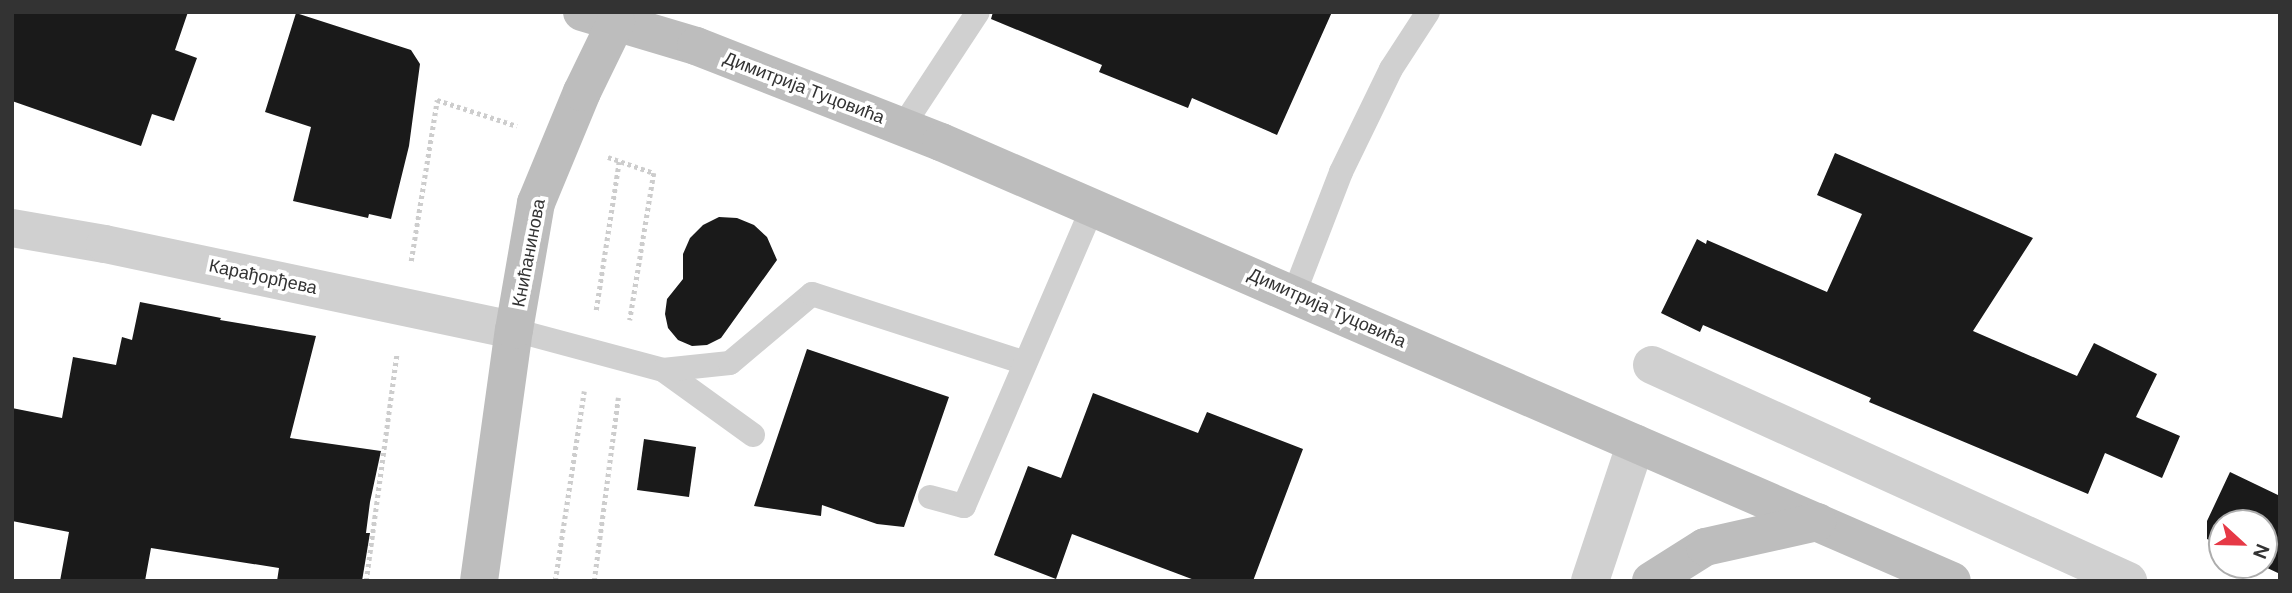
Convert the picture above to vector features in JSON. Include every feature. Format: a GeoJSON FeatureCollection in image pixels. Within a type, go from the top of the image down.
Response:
{"type":"FeatureCollection","features":[{"type":"Feature","properties":{"kind":"main road","name":"Книћанинова"},"geometry":{"type":"LineString","coordinates":[[479,581],[514,330],[536,203],[582,92],[599,17],[696,46]]}},
{"type":"Feature","properties":{"kind":"main road","name":"Димитрија Туцовића"},"geometry":{"type":"LineString","coordinates":[[696,46],[903,127],[1093,207],[1952,581]]}},
{"type":"Feature","properties":{"kind":"main road"},"geometry":{"type":"LineString","coordinates":[[1651,581],[1705,547],[1817,523]]}},
{"type":"Feature","properties":{"kind":"street","name":"Карађорђева"},"geometry":{"type":"LineString","coordinates":[[12,228],[105,244],[514,330]]}},
{"type":"Feature","properties":{"kind":"street"},"geometry":{"type":"LineString","coordinates":[[1652,365],[2128,581]]}},
{"type":"Feature","properties":{"kind":"street"},"geometry":{"type":"LineString","coordinates":[[1590,581],[1636,443]]}},
{"type":"Feature","properties":{"kind":"lane"},"geometry":{"type":"LineString","coordinates":[[903,127],[978,12]]}},
{"type":"Feature","properties":{"kind":"lane"},"geometry":{"type":"LineString","coordinates":[[1294,294],[1341,172],[1391,69],[1428,12]]}},
{"type":"Feature","properties":{"kind":"lane"},"geometry":{"type":"LineString","coordinates":[[930,497],[964,506],[1093,207]]}},
{"type":"Feature","properties":{"kind":"lane"},"geometry":{"type":"LineString","coordinates":[[663,370],[730,363],[812,294],[1026,362]]}},
{"type":"Feature","properties":{"kind":"lane"},"geometry":{"type":"LineString","coordinates":[[514,330],[663,370],[753,435]]}},
{"type":"Feature","properties":{"kind":"building"},"geometry":{"type":"Polygon","coordinates":[[[12,12],[188,12],[175,50],[197,58],[174,121],[152,114],[141,146],[12,101],[12,12]]]}},
{"type":"Feature","properties":{"kind":"building"},"geometry":{"type":"Polygon","coordinates":[[[993,12],[1332,12],[1277,135],[1192,98],[1188,108],[1099,72],[1102,65],[991,19],[993,12]]]}},
{"type":"Feature","properties":{"kind":"building"},"geometry":{"type":"Polygon","coordinates":[[[296,13],[411,50],[420,64],[409,146],[391,219],[369,214],[368,218],[293,201],[311,127],[265,112],[296,13]]]}},
{"type":"Feature","properties":{"kind":"building"},"geometry":{"type":"Polygon","coordinates":[[[1835,153],[2033,238],[1973,331],[2077,376],[2094,343],[2157,374],[2136,417],[2180,436],[2162,478],[2105,453],[2088,494],[1869,402],[1871,398],[1703,325],[1700,332],[1661,313],[1697,239],[1706,244],[1707,240],[1827,292],[1862,214],[1817,195],[1835,153]]]}},
{"type":"Feature","properties":{"kind":"building"},"geometry":{"type":"Polygon","coordinates":[[[719,217],[737,218],[754,225],[767,237],[777,260],[721,338],[707,345],[692,346],[678,340],[668,328],[665,314],[667,299],[683,279],[683,254],[690,238],[703,225],[719,217]]]}},
{"type":"Feature","properties":{"kind":"building"},"geometry":{"type":"Polygon","coordinates":[[[140,302],[221,318],[220,320],[316,336],[290,438],[381,451],[370,502],[366,533],[370,533],[362,581],[277,581],[279,568],[151,548],[145,581],[60,581],[69,532],[12,521],[12,408],[62,418],[73,357],[116,365],[122,337],[132,340],[140,302]]]}},
{"type":"Feature","properties":{"kind":"building"},"geometry":{"type":"Polygon","coordinates":[[[807,349],[949,397],[904,527],[877,524],[822,505],[821,516],[754,506],[807,349]]]}},
{"type":"Feature","properties":{"kind":"building"},"geometry":{"type":"Polygon","coordinates":[[[1093,393],[1198,433],[1207,412],[1303,449],[1253,581],[1197,581],[1072,534],[1056,579],[994,555],[1028,466],[1061,478],[1093,393]]]}},
{"type":"Feature","properties":{"kind":"building"},"geometry":{"type":"Polygon","coordinates":[[[644,439],[696,447],[689,497],[637,490],[644,439]]]}},
{"type":"Feature","properties":{"kind":"building"},"geometry":{"type":"Polygon","coordinates":[[[2230,472],[2280,496],[2280,574],[2278,509],[2213,509],[2230,472]]]}}]}
